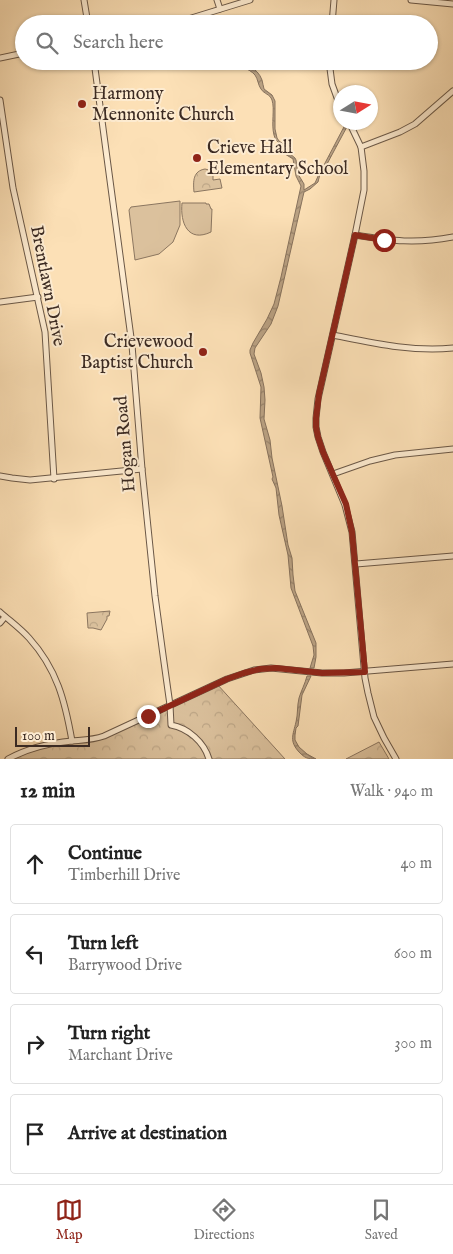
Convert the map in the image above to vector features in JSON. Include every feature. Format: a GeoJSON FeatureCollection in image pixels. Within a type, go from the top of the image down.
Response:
{"type":"FeatureCollection","features":[{"type":"Feature","properties":{"kind":"street"},"geometry":{"type":"LineString","coordinates":[[84,0],[86,15]]}},
{"type":"Feature","properties":{"kind":"street"},"geometry":{"type":"LineString","coordinates":[[217,0],[220,9]]}},
{"type":"Feature","properties":{"kind":"street"},"geometry":{"type":"LineString","coordinates":[[201,15],[250,0]]}},
{"type":"Feature","properties":{"kind":"street"},"geometry":{"type":"LineString","coordinates":[[333,15],[334,0]]}},
{"type":"Feature","properties":{"kind":"street"},"geometry":{"type":"LineString","coordinates":[[411,0],[453,4]]}},
{"type":"Feature","properties":{"kind":"street"},"geometry":{"type":"LineString","coordinates":[[0,58],[15,55]]}},
{"type":"Feature","properties":{"kind":"street","name":"Hogan Road"},"geometry":{"type":"LineString","coordinates":[[95,70],[132,345],[155,596],[171,725],[182,728],[194,737],[204,747],[209,759]]}},
{"type":"Feature","properties":{"kind":"street"},"geometry":{"type":"LineString","coordinates":[[330,70],[333,87]]}},
{"type":"Feature","properties":{"kind":"street"},"geometry":{"type":"LineString","coordinates":[[361,147],[415,124],[453,92]]}},
{"type":"Feature","properties":{"kind":"street","name":"Brentlawn Drive"},"geometry":{"type":"LineString","coordinates":[[0,100],[13,188],[45,332],[54,479]]}},
{"type":"Feature","properties":{"kind":"street"},"geometry":{"type":"LineString","coordinates":[[353,130],[361,147],[364,190],[317,405],[316,427],[323,452],[346,504],[349,518],[356,564],[368,693],[374,717],[396,759]]}},
{"type":"Feature","properties":{"kind":"street"},"geometry":{"type":"LineString","coordinates":[[355,235],[406,242],[453,237]]}},
{"type":"Feature","properties":{"kind":"street"},"geometry":{"type":"LineString","coordinates":[[0,302],[38,296]]}},
{"type":"Feature","properties":{"kind":"street"},"geometry":{"type":"LineString","coordinates":[[333,335],[401,348],[453,348]]}},
{"type":"Feature","properties":{"kind":"street"},"geometry":{"type":"LineString","coordinates":[[333,474],[370,460],[387,456],[453,448]]}},
{"type":"Feature","properties":{"kind":"street"},"geometry":{"type":"LineString","coordinates":[[0,476],[30,480],[54,479],[142,469]]}},
{"type":"Feature","properties":{"kind":"street"},"geometry":{"type":"LineString","coordinates":[[356,564],[453,556]]}},
{"type":"Feature","properties":{"kind":"street"},"geometry":{"type":"LineString","coordinates":[[0,612],[29,638],[53,674],[63,698],[72,741]]}},
{"type":"Feature","properties":{"kind":"street"},"geometry":{"type":"LineString","coordinates":[[0,623],[5,617]]}},
{"type":"Feature","properties":{"kind":"street"},"geometry":{"type":"LineString","coordinates":[[8,759],[38,746],[95,739],[104,736],[234,677],[260,669],[276,668],[322,673],[365,672],[453,664]]}},
{"type":"Feature","properties":{"kind":"green space"},"geometry":{"type":"Polygon","coordinates":[[[205,169],[213,173],[213,180],[220,179],[222,188],[194,192],[196,174],[205,169]]]}},
{"type":"Feature","properties":{"kind":"green space"},"geometry":{"type":"Polygon","coordinates":[[[180,201],[180,225],[173,242],[159,254],[135,260],[129,210],[131,207],[180,201]]]}},
{"type":"Feature","properties":{"kind":"green space"},"geometry":{"type":"Polygon","coordinates":[[[182,203],[209,204],[212,209],[211,232],[196,235],[187,229],[182,218],[182,203]]]}},
{"type":"Feature","properties":{"kind":"green space"},"geometry":{"type":"Polygon","coordinates":[[[110,611],[101,630],[88,628],[87,613],[110,611]]]}},
{"type":"Feature","properties":{"kind":"green space"},"geometry":{"type":"Polygon","coordinates":[[[217,684],[285,759],[8,759],[29,749],[95,739],[217,684]]]}},
{"type":"Feature","properties":{"kind":"green space"},"geometry":{"type":"Polygon","coordinates":[[[379,742],[389,759],[346,759],[379,742]]]}},
{"type":"Feature","properties":{"kind":"water"},"geometry":{"type":"Polygon","coordinates":[[[248,70],[257,72],[262,80],[264,89],[272,95],[275,101],[275,129],[277,138],[295,158],[298,174],[304,184],[304,190],[315,183],[342,130],[345,130],[320,174],[318,182],[304,192],[278,306],[271,324],[255,348],[254,354],[264,387],[264,419],[270,440],[288,545],[292,558],[295,591],[316,643],[314,668],[310,668],[314,655],[313,646],[291,588],[288,555],[279,515],[276,488],[272,479],[260,418],[261,387],[250,353],[253,343],[274,304],[301,186],[296,176],[293,159],[285,154],[283,147],[275,138],[271,98],[261,89],[256,77],[248,70]]]}},
{"type":"Feature","properties":{"kind":"water"},"geometry":{"type":"Polygon","coordinates":[[[307,676],[311,676],[302,695],[295,740],[299,747],[316,759],[303,756],[293,741],[299,698],[307,676]]]}},
{"type":"Feature","properties":{"kind":"place","name":"Harmony Mennonite Church"},"geometry":{"type":"Point","coordinates":[82,104]}},
{"type":"Feature","properties":{"kind":"place","name":"Crieve Hall Elementary School"},"geometry":{"type":"Point","coordinates":[197,158]}},
{"type":"Feature","properties":{"kind":"place","name":"Crievewood Baptist Church"},"geometry":{"type":"Point","coordinates":[203,352]}},
{"type":"Feature","properties":{"kind":"route"},"geometry":{"type":"LineString","coordinates":[[148,716],[227,679],[260,669],[276,668],[322,673],[365,672],[351,525],[346,504],[319,442],[316,418],[319,394],[355,235],[384,240]]}}]}
